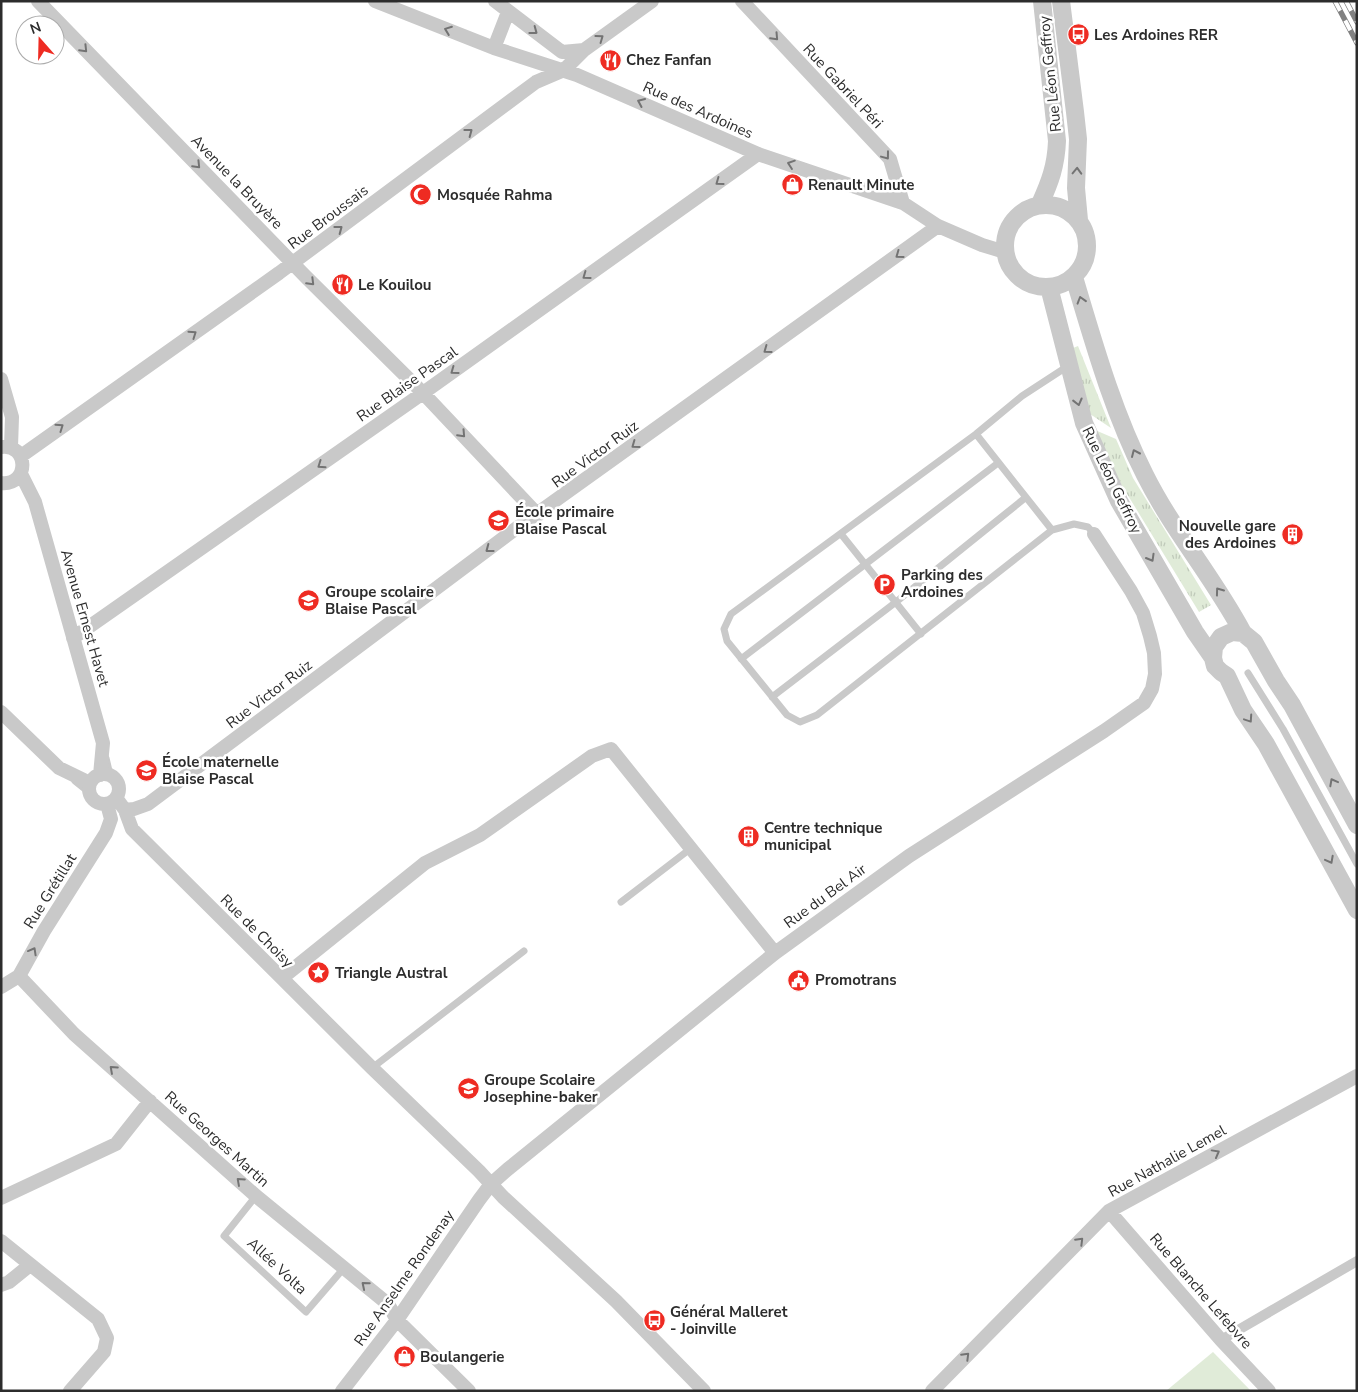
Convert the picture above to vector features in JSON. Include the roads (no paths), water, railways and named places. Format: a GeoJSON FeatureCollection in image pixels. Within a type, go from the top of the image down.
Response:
{"type":"FeatureCollection","features":[{"type":"Feature","properties":{"kind":"street","name":"Avenue la Bruyère"},"geometry":{"type":"LineString","coordinates":[[38,1],[293,263],[423,393],[538,515]]}},
{"type":"Feature","properties":{"kind":"street","name":"Rue des Ardoines"},"geometry":{"type":"LineString","coordinates":[[376,1],[494,48],[564,70],[758,154],[903,203],[938,226],[982,245],[1005,252]]}},
{"type":"Feature","properties":{"kind":"street"},"geometry":{"type":"LineString","coordinates":[[495,1],[562,52],[584,50]]}},
{"type":"Feature","properties":{"kind":"street","name":"Rue Broussais"},"geometry":{"type":"LineString","coordinates":[[11,450],[293,263],[536,82],[564,70],[584,50],[652,1]]}},
{"type":"Feature","properties":{"kind":"street","name":"Rue Gabriel Péri"},"geometry":{"type":"LineString","coordinates":[[742,1],[890,159],[903,203]]}},
{"type":"Feature","properties":{"kind":"street","name":"Rue Léon Geffroy"},"geometry":{"type":"LineString","coordinates":[[1040,204],[1052,177],[1056,161],[1056,141],[1042,1]]}},
{"type":"Feature","properties":{"kind":"street","name":"Rue Léon Geffroy"},"geometry":{"type":"LineString","coordinates":[[1061,1],[1078,139],[1076,188],[1079,220]]}},
{"type":"Feature","properties":{"kind":"street"},"geometry":{"type":"LineString","coordinates":[[494,48],[508,12]]}},
{"type":"Feature","properties":{"kind":"street","name":"Rue Blaise Pascal"},"geometry":{"type":"LineString","coordinates":[[73,638],[423,393],[758,154]]}},
{"type":"Feature","properties":{"kind":"street"},"geometry":{"type":"LineString","coordinates":[[1040,204],[1056,205],[1068,210],[1079,220],[1086,232],[1088,250],[1082,267],[1074,277],[1061,285],[1049,287],[1033,285],[1019,277],[1010,266],[1005,252],[1005,238],[1010,225],[1020,213],[1040,204]]}},
{"type":"Feature","properties":{"kind":"street","name":"Rue Victor Ruiz"},"geometry":{"type":"LineString","coordinates":[[116,804],[134,809],[148,804],[502,539],[938,226]]}},
{"type":"Feature","properties":{"kind":"street"},"geometry":{"type":"LineString","coordinates":[[1074,277],[1108,389],[1145,475],[1190,552],[1226,601],[1243,633]]}},
{"type":"Feature","properties":{"kind":"street","name":"Rue Léon Geffroy"},"geometry":{"type":"LineString","coordinates":[[1049,287],[1084,423],[1119,501],[1190,624],[1213,658],[1215,666],[1227,676],[1243,710],[1266,744],[1357,910]]}},
{"type":"Feature","properties":{"kind":"street"},"geometry":{"type":"LineString","coordinates":[[1,378],[12,417],[11,450],[23,468],[21,474],[11,482],[1,483]]}},
{"type":"Feature","properties":{"kind":"street","name":"Avenue Ernest Havet"},"geometry":{"type":"LineString","coordinates":[[21,474],[35,502],[103,743],[97,781]]}},
{"type":"Feature","properties":{"kind":"street","name":"Rue du Bel Air"},"geometry":{"type":"LineString","coordinates":[[491,1184],[508,1168],[775,952],[909,856],[1104,731],[1144,703],[1152,689],[1155,674],[1154,653],[1150,636],[1143,613],[1131,591],[1094,534]]}},
{"type":"Feature","properties":{"kind":"street"},"geometry":{"type":"LineString","coordinates":[[1213,658],[1214,647],[1221,637],[1232,632],[1243,633],[1250,637],[1292,705],[1357,825]]}},
{"type":"Feature","properties":{"kind":"street"},"geometry":{"type":"LineString","coordinates":[[1,712],[59,768],[97,781],[114,777],[119,783],[120,789],[116,804],[98,803],[92,798],[97,781]]}},
{"type":"Feature","properties":{"kind":"street"},"geometry":{"type":"LineString","coordinates":[[282,978],[425,863],[480,835],[592,756],[611,749],[775,952]]}},
{"type":"Feature","properties":{"kind":"street","name":"Rue Grétillat"},"geometry":{"type":"LineString","coordinates":[[1,987],[19,976],[44,931],[106,833],[116,804]]}},
{"type":"Feature","properties":{"kind":"street","name":"Rue de Choisy"},"geometry":{"type":"LineString","coordinates":[[116,804],[132,829],[372,1068],[616,1302],[704,1391]]}},
{"type":"Feature","properties":{"kind":"street","name":"Rue Georges Martin"},"geometry":{"type":"LineString","coordinates":[[19,976],[74,1034],[256,1196],[388,1304],[397,1320],[469,1391]]}},
{"type":"Feature","properties":{"kind":"street","name":"Rue Nathalie Lemel"},"geometry":{"type":"LineString","coordinates":[[932,1391],[1109,1211],[1357,1076]]}},
{"type":"Feature","properties":{"kind":"street"},"geometry":{"type":"LineString","coordinates":[[1,1198],[116,1144],[150,1101]]}},
{"type":"Feature","properties":{"kind":"street","name":"Rue Anselme Rondenay"},"geometry":{"type":"LineString","coordinates":[[342,1391],[397,1320],[491,1184]]}},
{"type":"Feature","properties":{"kind":"street","name":"Rue Blanche Lefebvre"},"geometry":{"type":"LineString","coordinates":[[1109,1211],[1221,1340],[1269,1391]]}},
{"type":"Feature","properties":{"kind":"street"},"geometry":{"type":"LineString","coordinates":[[1,1241],[98,1319],[107,1338],[104,1352],[70,1391]]}},
{"type":"Feature","properties":{"kind":"street"},"geometry":{"type":"LineString","coordinates":[[1221,1340],[1357,1261]]}},
{"type":"Feature","properties":{"kind":"street"},"geometry":{"type":"LineString","coordinates":[[1,1285],[9,1282],[30,1265]]}},
{"type":"Feature","properties":{"kind":"lane"},"geometry":{"type":"LineString","coordinates":[[1069,365],[1022,396],[976,434],[731,614],[724,629],[727,641],[787,715],[800,722],[817,714],[1052,530],[1074,524],[1088,527],[1094,534]]}},
{"type":"Feature","properties":{"kind":"lane"},"geometry":{"type":"LineString","coordinates":[[976,434],[1052,530]]}},
{"type":"Feature","properties":{"kind":"lane"},"geometry":{"type":"LineString","coordinates":[[741,659],[998,463]]}},
{"type":"Feature","properties":{"kind":"lane"},"geometry":{"type":"LineString","coordinates":[[772,697],[896,602],[1025,498]]}},
{"type":"Feature","properties":{"kind":"lane"},"geometry":{"type":"LineString","coordinates":[[841,534],[921,634]]}},
{"type":"Feature","properties":{"kind":"lane"},"geometry":{"type":"LineString","coordinates":[[1248,673],[1283,729],[1357,864]]}},
{"type":"Feature","properties":{"kind":"lane"},"geometry":{"type":"LineString","coordinates":[[621,902],[690,849]]}},
{"type":"Feature","properties":{"kind":"lane"},"geometry":{"type":"LineString","coordinates":[[372,1068],[524,951]]}},
{"type":"Feature","properties":{"kind":"lane","name":"Allée Volta"},"geometry":{"type":"LineString","coordinates":[[256,1196],[224,1236],[306,1312],[344,1268]]}},
{"type":"Feature","properties":{"kind":"railway"},"geometry":{"type":"LineString","coordinates":[[1335,1],[1357,43]]}},
{"type":"Feature","properties":{"kind":"railway"},"geometry":{"type":"LineString","coordinates":[[1346,1],[1357,22]]}},
{"type":"Feature","properties":{"kind":"place","name":"Les Ardoines RER"},"geometry":{"type":"Point","coordinates":[1078,35]}},
{"type":"Feature","properties":{"kind":"place","name":"Chez Fanfan"},"geometry":{"type":"Point","coordinates":[610,60]}},
{"type":"Feature","properties":{"kind":"place","name":"Renault Minute"},"geometry":{"type":"Point","coordinates":[792,185]}},
{"type":"Feature","properties":{"kind":"place","name":"Mosquée Rahma"},"geometry":{"type":"Point","coordinates":[421,195]}},
{"type":"Feature","properties":{"kind":"place","name":"Le Kouilou"},"geometry":{"type":"Point","coordinates":[342,285]}},
{"type":"Feature","properties":{"kind":"place","name":"École primaire Blaise Pascal"},"geometry":{"type":"Point","coordinates":[499,521]}},
{"type":"Feature","properties":{"kind":"place","name":"Nouvelle gare des Ardoines"},"geometry":{"type":"Point","coordinates":[1292,535]}},
{"type":"Feature","properties":{"kind":"place","name":"Parking des Ardoines"},"geometry":{"type":"Point","coordinates":[885,584]}},
{"type":"Feature","properties":{"kind":"place","name":"Groupe scolaire Blaise Pascal"},"geometry":{"type":"Point","coordinates":[309,601]}},
{"type":"Feature","properties":{"kind":"place","name":"École maternelle Blaise Pascal"},"geometry":{"type":"Point","coordinates":[146,771]}},
{"type":"Feature","properties":{"kind":"place","name":"Centre technique municipal"},"geometry":{"type":"Point","coordinates":[748,837]}},
{"type":"Feature","properties":{"kind":"place","name":"Triangle Austral"},"geometry":{"type":"Point","coordinates":[319,973]}},
{"type":"Feature","properties":{"kind":"place","name":"Promotrans"},"geometry":{"type":"Point","coordinates":[799,980]}},
{"type":"Feature","properties":{"kind":"place","name":"Groupe Scolaire Josephine-baker"},"geometry":{"type":"Point","coordinates":[468,1089]}},
{"type":"Feature","properties":{"kind":"place","name":"Général Malleret - Joinville"},"geometry":{"type":"Point","coordinates":[654,1321]}},
{"type":"Feature","properties":{"kind":"place","name":"Boulangerie"},"geometry":{"type":"Point","coordinates":[404,1357]}}]}
